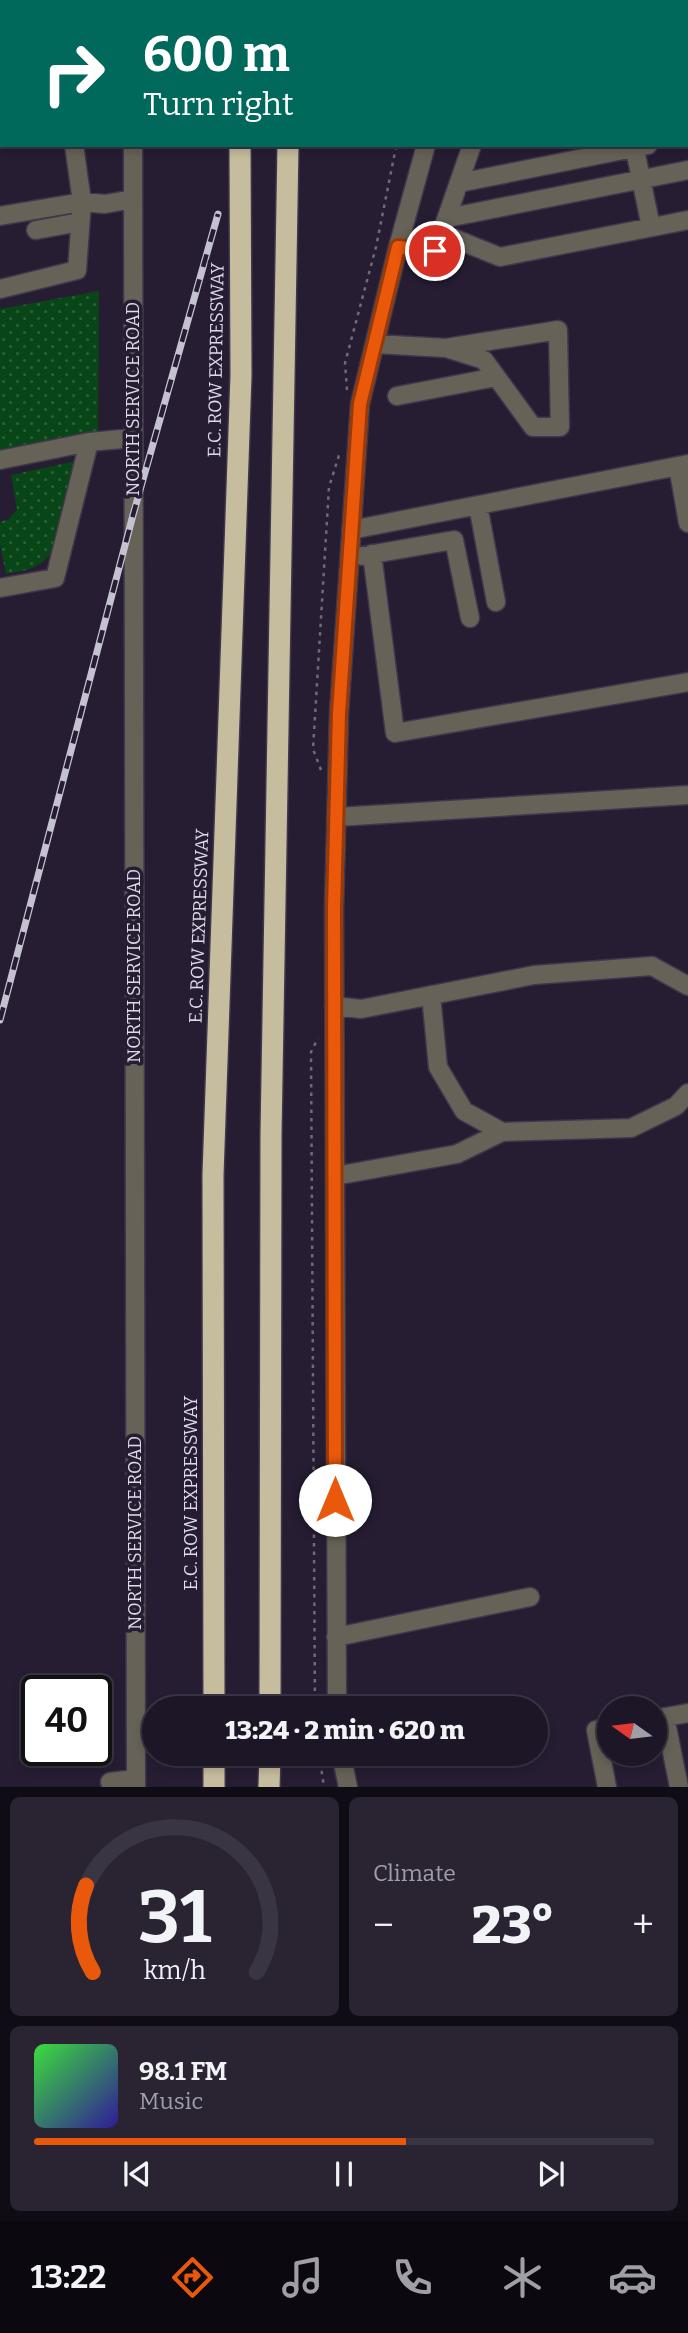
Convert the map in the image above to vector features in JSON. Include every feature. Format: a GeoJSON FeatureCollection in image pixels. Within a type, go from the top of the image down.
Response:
{"type":"FeatureCollection","features":[{"type":"Feature","properties":{"kind":"highway","name":"E.C. ROW EXPRESSWAY"},"geometry":{"type":"LineString","coordinates":[[214,1696],[213,1175],[241,375],[240,147]]}},
{"type":"Feature","properties":{"kind":"highway"},"geometry":{"type":"LineString","coordinates":[[270,1696],[271,1149],[288,147]]}},
{"type":"Feature","properties":{"kind":"highway"},"geometry":{"type":"LineString","coordinates":[[214,1766],[214,1787]]}},
{"type":"Feature","properties":{"kind":"highway"},"geometry":{"type":"LineString","coordinates":[[270,1766],[270,1787]]}},
{"type":"Feature","properties":{"kind":"street"},"geometry":{"type":"LineString","coordinates":[[0,289],[77,270],[82,202],[74,147]]}},
{"type":"Feature","properties":{"kind":"street","name":"NORTH SERVICE ROAD"},"geometry":{"type":"LineString","coordinates":[[133,147],[136,1783]]}},
{"type":"Feature","properties":{"kind":"street"},"geometry":{"type":"LineString","coordinates":[[337,1696],[334,1006],[339,713],[360,404],[425,147]]}},
{"type":"Feature","properties":{"kind":"street"},"geometry":{"type":"LineString","coordinates":[[398,247],[435,251],[471,147]]}},
{"type":"Feature","properties":{"kind":"street"},"geometry":{"type":"LineString","coordinates":[[458,183],[634,147]]}},
{"type":"Feature","properties":{"kind":"street"},"geometry":{"type":"LineString","coordinates":[[639,147],[641,180],[651,227]]}},
{"type":"Feature","properties":{"kind":"street"},"geometry":{"type":"LineString","coordinates":[[444,226],[688,170]]}},
{"type":"Feature","properties":{"kind":"street"},"geometry":{"type":"LineString","coordinates":[[0,216],[82,202],[105,204],[133,198]]}},
{"type":"Feature","properties":{"kind":"street"},"geometry":{"type":"LineString","coordinates":[[444,226],[500,257],[688,220]]}},
{"type":"Feature","properties":{"kind":"street"},"geometry":{"type":"LineString","coordinates":[[36,230],[80,222]]}},
{"type":"Feature","properties":{"kind":"street"},"geometry":{"type":"LineString","coordinates":[[375,344],[446,348],[558,330],[560,427],[533,427],[484,360],[446,348]]}},
{"type":"Feature","properties":{"kind":"street"},"geometry":{"type":"LineString","coordinates":[[397,396],[496,377]]}},
{"type":"Feature","properties":{"kind":"street"},"geometry":{"type":"LineString","coordinates":[[0,460],[89,442],[133,438]]}},
{"type":"Feature","properties":{"kind":"street"},"geometry":{"type":"LineString","coordinates":[[0,588],[55,578],[89,442]]}},
{"type":"Feature","properties":{"kind":"street"},"geometry":{"type":"LineString","coordinates":[[351,530],[683,465],[688,523]]}},
{"type":"Feature","properties":{"kind":"street"},"geometry":{"type":"LineString","coordinates":[[478,505],[496,602]]}},
{"type":"Feature","properties":{"kind":"street"},"geometry":{"type":"LineString","coordinates":[[348,559],[454,540],[470,618]]}},
{"type":"Feature","properties":{"kind":"street"},"geometry":{"type":"LineString","coordinates":[[372,554],[395,733],[688,682]]}},
{"type":"Feature","properties":{"kind":"street"},"geometry":{"type":"LineString","coordinates":[[337,817],[688,795]]}},
{"type":"Feature","properties":{"kind":"street"},"geometry":{"type":"LineString","coordinates":[[334,1006],[361,1009],[534,975],[652,965],[688,986]]}},
{"type":"Feature","properties":{"kind":"street"},"geometry":{"type":"LineString","coordinates":[[431,995],[438,1067],[464,1111],[502,1132]]}},
{"type":"Feature","properties":{"kind":"street"},"geometry":{"type":"LineString","coordinates":[[335,1176],[457,1154],[502,1132],[631,1128],[676,1106],[688,1093]]}},
{"type":"Feature","properties":{"kind":"street"},"geometry":{"type":"LineString","coordinates":[[336,1637],[530,1597]]}},
{"type":"Feature","properties":{"kind":"street"},"geometry":{"type":"LineString","coordinates":[[667,1717],[688,1713]]}},
{"type":"Feature","properties":{"kind":"street"},"geometry":{"type":"LineString","coordinates":[[667,1743],[679,1787]]}},
{"type":"Feature","properties":{"kind":"street"},"geometry":{"type":"LineString","coordinates":[[344,1766],[348,1787]]}},
{"type":"Feature","properties":{"kind":"street"},"geometry":{"type":"LineString","coordinates":[[603,1766],[607,1787]]}},
{"type":"Feature","properties":{"kind":"street"},"geometry":{"type":"LineString","coordinates":[[110,1782],[136,1783]]}},
{"type":"Feature","properties":{"kind":"path"},"geometry":{"type":"LineString","coordinates":[[315,1696],[311,1052],[320,1034]]}},
{"type":"Feature","properties":{"kind":"path"},"geometry":{"type":"LineString","coordinates":[[320,1766],[324,1787]]}},
{"type":"Feature","properties":{"kind":"green space"},"geometry":{"type":"Polygon","coordinates":[[[99,291],[98,436],[0,450],[0,309],[99,291]]]}},
{"type":"Feature","properties":{"kind":"green space"},"geometry":{"type":"Polygon","coordinates":[[[80,460],[56,545],[51,553],[35,567],[6,574],[0,545],[0,522],[9,519],[17,509],[11,475],[80,460]]]}},
{"type":"Feature","properties":{"kind":"railway"},"geometry":{"type":"LineString","coordinates":[[0,1020],[133,515],[218,214]]}},
{"type":"Feature","properties":{"kind":"route"},"geometry":{"type":"LineString","coordinates":[[335,1500],[334,909],[339,713],[360,404],[398,247],[435,251]]}}]}
